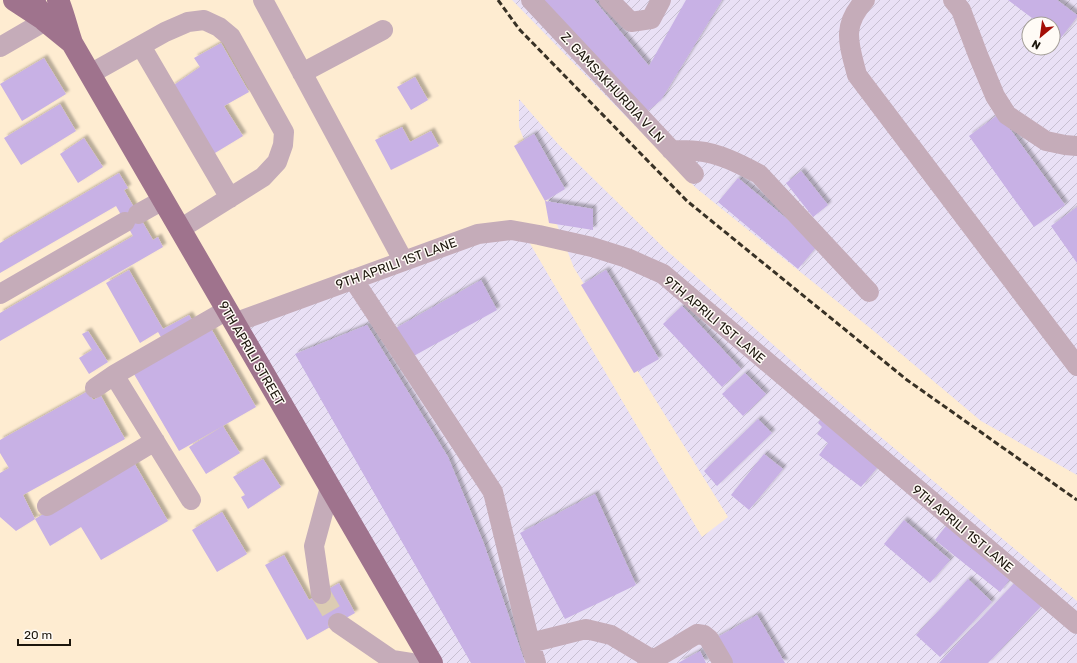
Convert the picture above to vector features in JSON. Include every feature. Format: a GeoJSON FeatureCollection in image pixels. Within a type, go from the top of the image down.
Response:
{"type":"FeatureCollection","features":[{"type":"Feature","properties":{"kind":"main road"},"geometry":{"type":"LineString","coordinates":[[14,0],[57,7]]}},
{"type":"Feature","properties":{"kind":"main road"},"geometry":{"type":"LineString","coordinates":[[33,0],[57,7]]}},
{"type":"Feature","properties":{"kind":"main road","name":"9TH APRILI STREET"},"geometry":{"type":"LineString","coordinates":[[57,7],[72,43],[432,663]]}},
{"type":"Feature","properties":{"kind":"street"},"geometry":{"type":"LineString","coordinates":[[263,0],[403,260]]}},
{"type":"Feature","properties":{"kind":"street","name":"Z. GAMSAKHURDIA V LN"},"geometry":{"type":"LineString","coordinates":[[531,0],[694,174]]}},
{"type":"Feature","properties":{"kind":"street"},"geometry":{"type":"LineString","coordinates":[[609,0],[631,22],[651,19],[662,0]]}},
{"type":"Feature","properties":{"kind":"street"},"geometry":{"type":"LineString","coordinates":[[865,0],[850,22],[849,45],[857,75],[1077,366]]}},
{"type":"Feature","properties":{"kind":"street"},"geometry":{"type":"LineString","coordinates":[[953,0],[961,10],[978,55],[996,96],[1007,115],[1046,141],[1077,146]]}},
{"type":"Feature","properties":{"kind":"street"},"geometry":{"type":"LineString","coordinates":[[0,47],[57,7]]}},
{"type":"Feature","properties":{"kind":"street"},"geometry":{"type":"LineString","coordinates":[[90,74],[165,32],[188,22],[204,20],[219,27],[231,37],[284,132],[283,145],[277,162],[263,177],[180,229]]}},
{"type":"Feature","properties":{"kind":"street"},"geometry":{"type":"LineString","coordinates":[[302,73],[384,30]]}},
{"type":"Feature","properties":{"kind":"street"},"geometry":{"type":"LineString","coordinates":[[141,46],[230,198]]}},
{"type":"Feature","properties":{"kind":"street"},"geometry":{"type":"LineString","coordinates":[[671,150],[698,151],[719,156],[738,163],[759,174],[869,292]]}},
{"type":"Feature","properties":{"kind":"street"},"geometry":{"type":"LineString","coordinates":[[0,294],[163,200]]}},
{"type":"Feature","properties":{"kind":"street","name":"9TH APRILI 1ST LANE"},"geometry":{"type":"LineString","coordinates":[[95,388],[114,375],[230,316],[353,279],[478,234],[511,230],[539,234],[592,247],[627,258],[662,274],[1077,624]]}},
{"type":"Feature","properties":{"kind":"street"},"geometry":{"type":"LineString","coordinates":[[353,279],[493,492],[536,663]]}},
{"type":"Feature","properties":{"kind":"street"},"geometry":{"type":"LineString","coordinates":[[114,375],[191,500]]}},
{"type":"Feature","properties":{"kind":"street"},"geometry":{"type":"LineString","coordinates":[[47,506],[155,441]]}},
{"type":"Feature","properties":{"kind":"street"},"geometry":{"type":"LineString","coordinates":[[321,594],[314,546],[330,487]]}},
{"type":"Feature","properties":{"kind":"street"},"geometry":{"type":"LineString","coordinates":[[338,623],[392,660],[411,663]]}},
{"type":"Feature","properties":{"kind":"street"},"geometry":{"type":"LineString","coordinates":[[530,643],[586,629],[611,635],[650,662],[696,634],[704,635],[709,639],[723,663]]}},
{"type":"Feature","properties":{"kind":"shaded area"},"geometry":{"type":"Polygon","coordinates":[[[512,0],[1077,0],[1077,475],[981,421],[875,332],[696,188],[512,0]]]}},
{"type":"Feature","properties":{"kind":"shaded area"},"geometry":{"type":"Polygon","coordinates":[[[519,99],[558,144],[665,249],[821,387],[1077,601],[1077,663],[432,663],[234,323],[522,230],[702,537],[728,517],[574,268],[519,127],[519,99]]]}},
{"type":"Feature","properties":{"kind":"building"},"geometry":{"type":"Polygon","coordinates":[[[540,0],[594,0],[649,66],[686,0],[722,0],[661,100],[643,115],[540,0]]]}},
{"type":"Feature","properties":{"kind":"building"},"geometry":{"type":"Polygon","coordinates":[[[1008,0],[1057,0],[1077,15],[1077,17],[1061,38],[1061,16],[1029,16],[1008,0]]]}},
{"type":"Feature","properties":{"kind":"building"},"geometry":{"type":"Polygon","coordinates":[[[221,43],[249,92],[224,106],[243,136],[210,156],[171,87],[200,67],[194,58],[221,43]]]}},
{"type":"Feature","properties":{"kind":"building"},"geometry":{"type":"Polygon","coordinates":[[[44,58],[66,94],[22,121],[0,84],[44,58]]]}},
{"type":"Feature","properties":{"kind":"building"},"geometry":{"type":"Polygon","coordinates":[[[415,77],[428,100],[411,110],[397,87],[415,77]]]}},
{"type":"Feature","properties":{"kind":"building"},"geometry":{"type":"Polygon","coordinates":[[[60,104],[76,131],[21,165],[4,138],[60,104]]]}},
{"type":"Feature","properties":{"kind":"building"},"geometry":{"type":"Polygon","coordinates":[[[999,114],[1065,205],[1034,227],[969,136],[999,114]]]}},
{"type":"Feature","properties":{"kind":"building"},"geometry":{"type":"Polygon","coordinates":[[[402,127],[410,142],[431,131],[439,146],[391,170],[375,140],[402,127]]]}},
{"type":"Feature","properties":{"kind":"building"},"geometry":{"type":"Polygon","coordinates":[[[534,134],[565,189],[545,201],[514,146],[534,134]]]}},
{"type":"Feature","properties":{"kind":"building"},"geometry":{"type":"Polygon","coordinates":[[[84,138],[103,167],[78,183],[60,154],[84,138]]]}},
{"type":"Feature","properties":{"kind":"building"},"geometry":{"type":"Polygon","coordinates":[[[801,171],[828,205],[813,217],[786,183],[801,171]]]}},
{"type":"Feature","properties":{"kind":"building"},"geometry":{"type":"Polygon","coordinates":[[[119,173],[128,188],[124,190],[153,240],[158,237],[163,247],[0,341],[0,313],[133,236],[116,206],[0,273],[0,243],[119,173]]]}},
{"type":"Feature","properties":{"kind":"building"},"geometry":{"type":"Polygon","coordinates":[[[738,178],[818,245],[798,269],[718,202],[738,178]]]}},
{"type":"Feature","properties":{"kind":"building"},"geometry":{"type":"Polygon","coordinates":[[[545,201],[593,209],[593,230],[549,223],[545,201]]]}},
{"type":"Feature","properties":{"kind":"building"},"geometry":{"type":"Polygon","coordinates":[[[1077,207],[1077,263],[1051,226],[1077,207]]]}},
{"type":"Feature","properties":{"kind":"building"},"geometry":{"type":"Polygon","coordinates":[[[129,270],[163,329],[189,315],[196,326],[165,344],[158,332],[140,343],[106,283],[129,270]]]}},
{"type":"Feature","properties":{"kind":"building"},"geometry":{"type":"Polygon","coordinates":[[[606,270],[659,359],[634,373],[581,285],[606,270]]]}},
{"type":"Feature","properties":{"kind":"building"},"geometry":{"type":"Polygon","coordinates":[[[481,280],[497,310],[410,358],[394,329],[481,280]]]}},
{"type":"Feature","properties":{"kind":"building"},"geometry":{"type":"Polygon","coordinates":[[[682,306],[741,369],[722,387],[663,324],[682,306]]]}},
{"type":"Feature","properties":{"kind":"building"},"geometry":{"type":"Polygon","coordinates":[[[209,325],[256,407],[179,451],[131,369],[209,325]]]}},
{"type":"Feature","properties":{"kind":"building"},"geometry":{"type":"Polygon","coordinates":[[[367,325],[448,457],[484,544],[525,663],[471,663],[295,354],[367,325]]]}},
{"type":"Feature","properties":{"kind":"building"},"geometry":{"type":"Polygon","coordinates":[[[88,331],[108,362],[89,374],[79,358],[92,350],[82,334],[88,331]]]}},
{"type":"Feature","properties":{"kind":"building"},"geometry":{"type":"Polygon","coordinates":[[[745,373],[766,394],[743,416],[722,394],[745,373]]]}},
{"type":"Feature","properties":{"kind":"building"},"geometry":{"type":"Polygon","coordinates":[[[88,391],[93,400],[101,396],[125,439],[23,495],[35,519],[16,531],[0,517],[0,473],[9,468],[0,453],[0,440],[88,391]]]}},
{"type":"Feature","properties":{"kind":"building"},"geometry":{"type":"Polygon","coordinates":[[[823,416],[882,462],[861,487],[819,455],[828,443],[817,434],[822,427],[818,423],[823,416]]]}},
{"type":"Feature","properties":{"kind":"building"},"geometry":{"type":"Polygon","coordinates":[[[758,419],[772,433],[717,486],[704,471],[758,419]]]}},
{"type":"Feature","properties":{"kind":"building"},"geometry":{"type":"Polygon","coordinates":[[[223,426],[240,453],[206,474],[189,447],[223,426]]]}},
{"type":"Feature","properties":{"kind":"building"},"geometry":{"type":"Polygon","coordinates":[[[764,454],[783,469],[749,510],[731,495],[764,454]]]}},
{"type":"Feature","properties":{"kind":"building"},"geometry":{"type":"Polygon","coordinates":[[[263,459],[281,487],[248,509],[241,497],[245,495],[233,477],[263,459]]]}},
{"type":"Feature","properties":{"kind":"building"},"geometry":{"type":"Polygon","coordinates":[[[133,461],[168,521],[101,560],[81,527],[50,546],[35,519],[133,461]]]}},
{"type":"Feature","properties":{"kind":"building"},"geometry":{"type":"Polygon","coordinates":[[[595,494],[636,585],[565,619],[520,533],[595,494]]]}},
{"type":"Feature","properties":{"kind":"building"},"geometry":{"type":"Polygon","coordinates":[[[222,512],[247,554],[217,572],[192,530],[222,512]]]}},
{"type":"Feature","properties":{"kind":"building"},"geometry":{"type":"Polygon","coordinates":[[[904,520],[950,560],[930,583],[884,544],[904,520]]]}},
{"type":"Feature","properties":{"kind":"building"},"geometry":{"type":"Polygon","coordinates":[[[950,521],[1015,573],[1000,592],[935,540],[950,521]]]}},
{"type":"Feature","properties":{"kind":"building"},"geometry":{"type":"Polygon","coordinates":[[[284,555],[309,600],[339,583],[355,613],[307,640],[265,565],[284,555]]]}},
{"type":"Feature","properties":{"kind":"building"},"geometry":{"type":"Polygon","coordinates":[[[1019,578],[1045,602],[988,663],[939,663],[1019,578]]]}},
{"type":"Feature","properties":{"kind":"building"},"geometry":{"type":"Polygon","coordinates":[[[968,579],[992,602],[940,657],[916,635],[968,579]]]}},
{"type":"Feature","properties":{"kind":"building"},"geometry":{"type":"Polygon","coordinates":[[[757,615],[785,663],[728,663],[714,639],[757,615]]]}},
{"type":"Feature","properties":{"kind":"building"},"geometry":{"type":"Polygon","coordinates":[[[700,651],[706,663],[678,663],[700,651]]]}},
{"type":"Feature","properties":{"kind":"tunnel"},"geometry":{"type":"LineString","coordinates":[[321,594],[338,623]]}},
{"type":"Feature","properties":{"kind":"railway"},"geometry":{"type":"LineString","coordinates":[[498,0],[519,29],[687,201],[907,380],[1077,500]]}}]}
